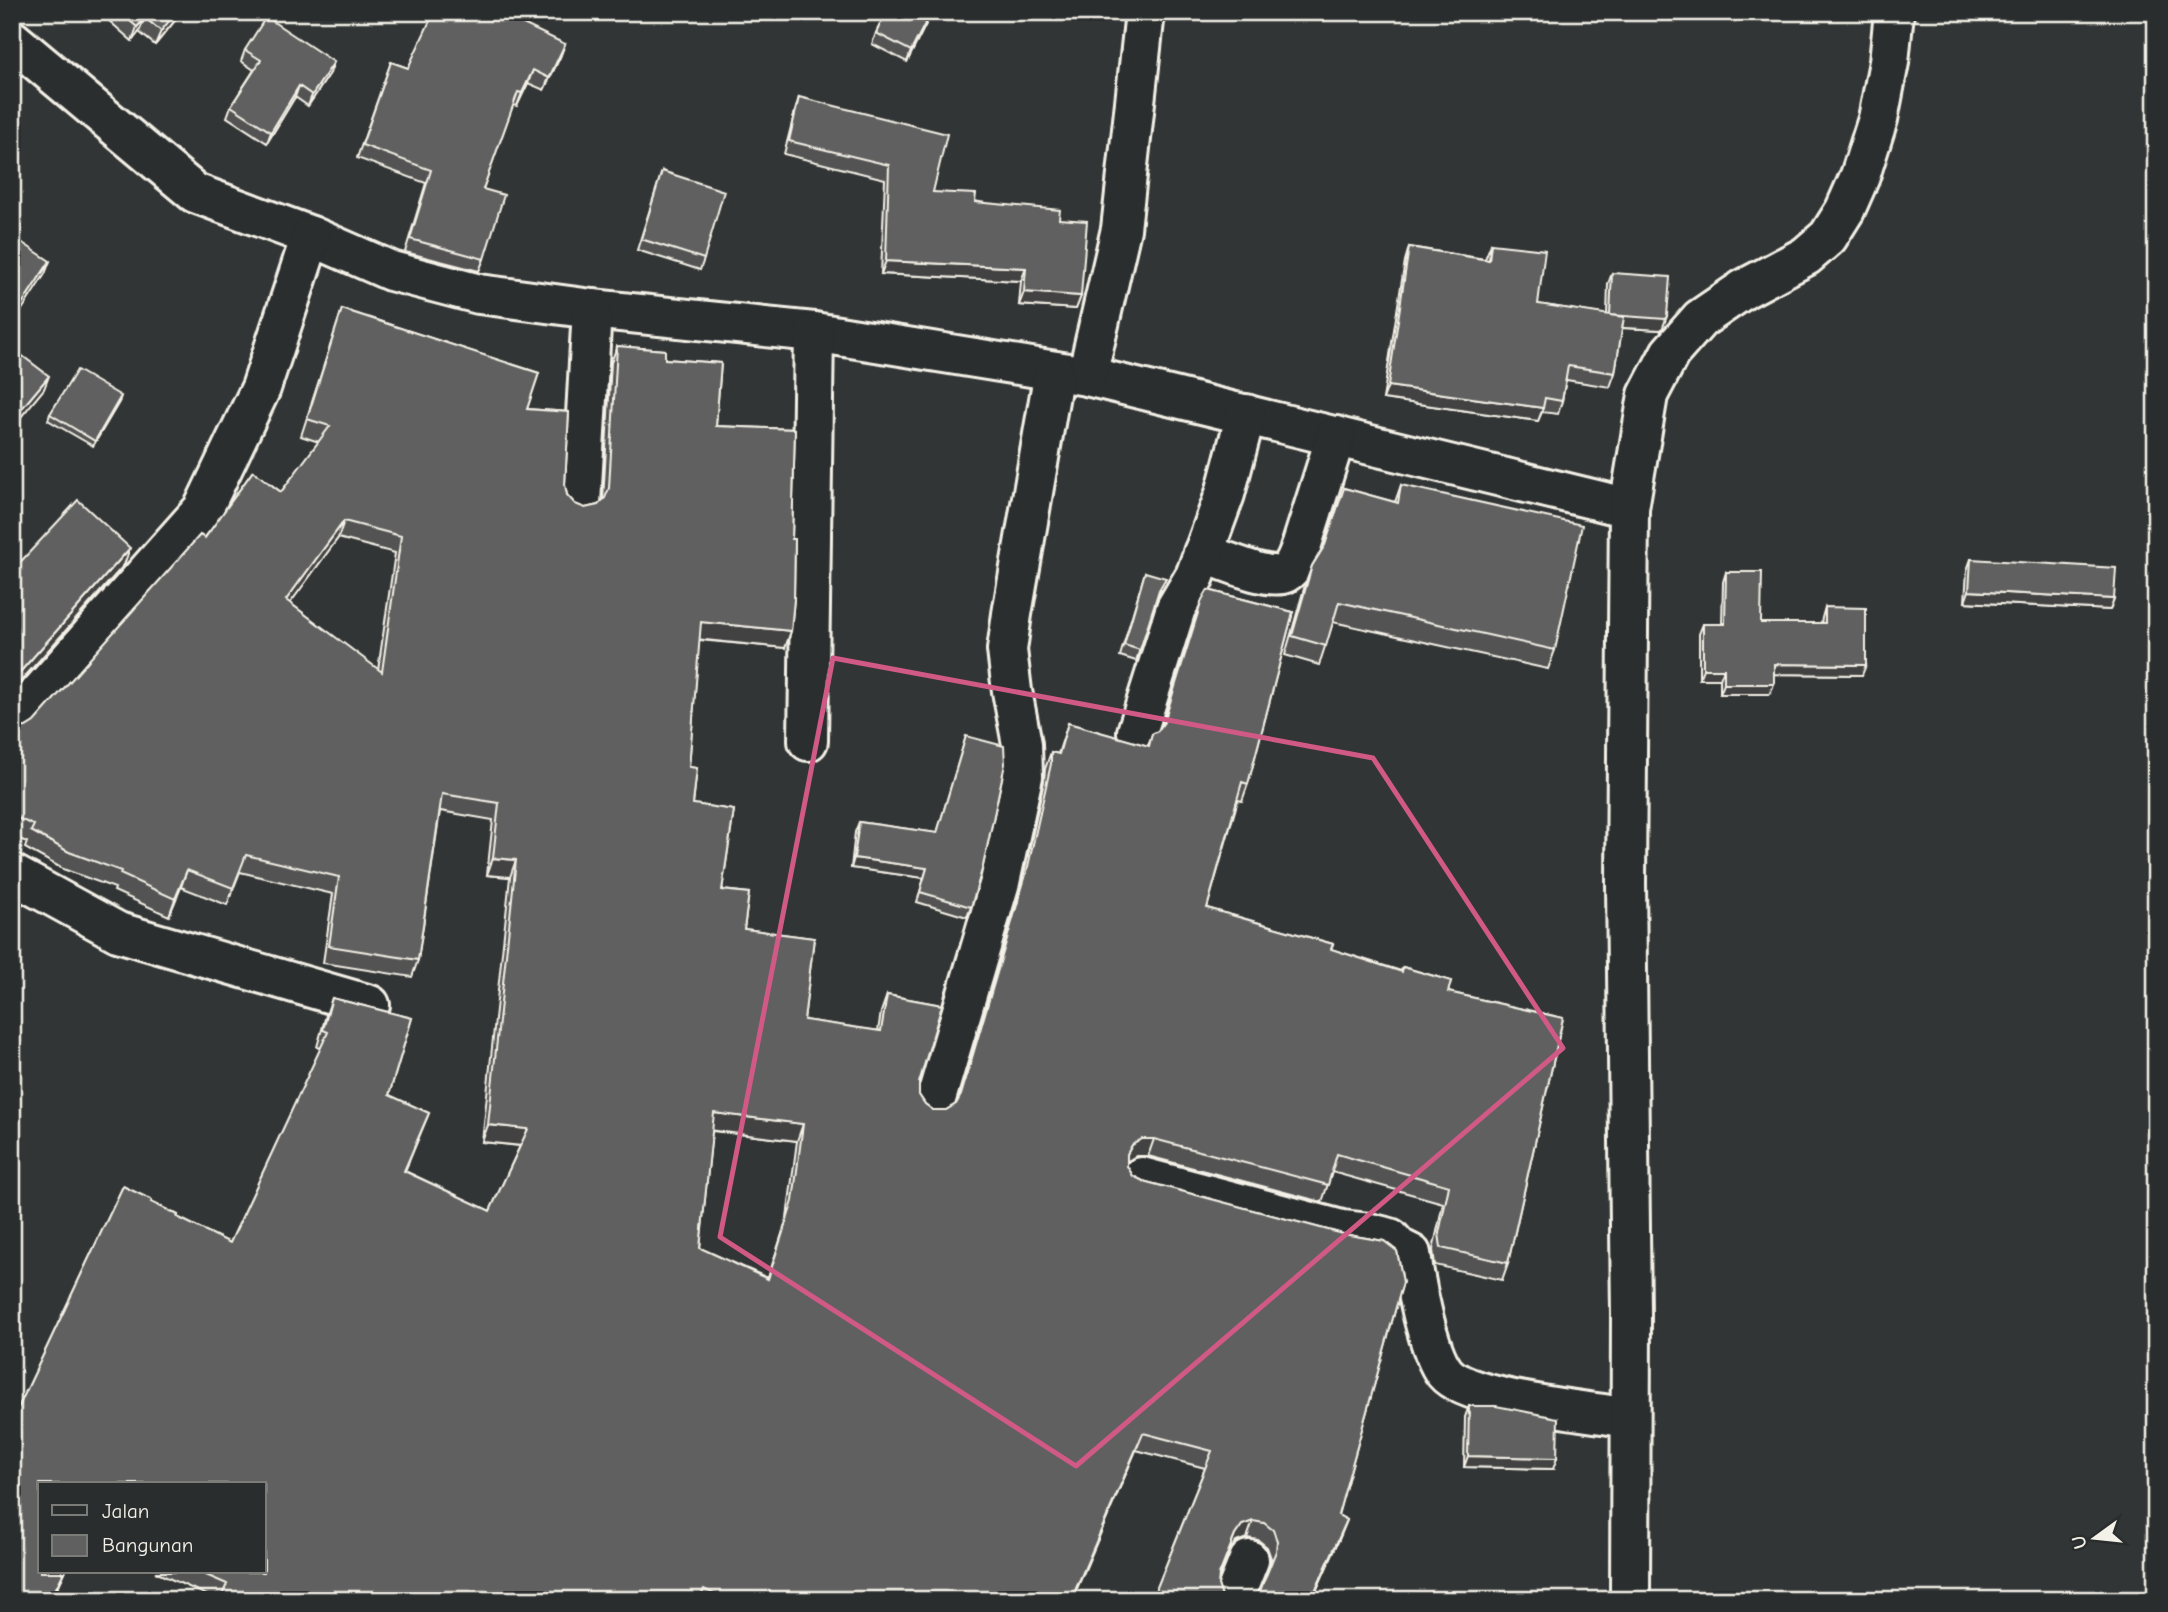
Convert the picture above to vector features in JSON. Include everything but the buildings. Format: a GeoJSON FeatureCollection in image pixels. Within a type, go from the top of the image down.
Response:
{"type":"FeatureCollection","features":[{"type":"Feature","properties":{"kind":"street"},"geometry":{"type":"LineString","coordinates":[[934,1107],[1000,882],[1023,776],[1022,744],[1007,650],[1012,614],[1070,374],[1121,229],[1145,12]]}},
{"type":"Feature","properties":{"kind":"street"},"geometry":{"type":"LineString","coordinates":[[1630,1600],[1626,883],[1629,508],[1648,395],[1670,353],[1700,318],[1744,289],[1806,256],[1828,237],[1845,210],[1860,176],[1878,119],[1889,62],[1894,12]]}},
{"type":"Feature","properties":{"kind":"street"},"geometry":{"type":"LineString","coordinates":[[12,40],[195,193],[311,236],[391,271],[479,294],[592,309],[814,332],[1070,374],[1246,414],[1629,508]]}},
{"type":"Feature","properties":{"kind":"street"},"geometry":{"type":"LineString","coordinates":[[12,724],[203,509],[261,388],[311,236]]}},
{"type":"Feature","properties":{"kind":"street"},"geometry":{"type":"LineString","coordinates":[[580,503],[592,309]]}},
{"type":"Feature","properties":{"kind":"street"},"geometry":{"type":"LineString","coordinates":[[808,741],[814,332]]}},
{"type":"Feature","properties":{"kind":"street"},"geometry":{"type":"LineString","coordinates":[[1138,732],[1172,616],[1195,576],[1225,494],[1246,414]]}},
{"type":"Feature","properties":{"kind":"street"},"geometry":{"type":"LineString","coordinates":[[1203,553],[1269,575],[1284,573],[1290,569],[1302,544],[1336,436]]}},
{"type":"Feature","properties":{"kind":"street"},"geometry":{"type":"LineString","coordinates":[[12,874],[118,932],[370,1005]]}},
{"type":"Feature","properties":{"kind":"street"},"geometry":{"type":"LineString","coordinates":[[1142,1177],[1342,1230],[1390,1238],[1399,1248],[1411,1254],[1434,1353],[1445,1374],[1462,1387],[1486,1395],[1630,1418]]}},
{"type":"Feature","properties":{"kind":"street"},"geometry":{"type":"LineString","coordinates":[[1233,1600],[1249,1560]]}},
{"type":"Feature","properties":{"kind":"highlighted area"},"geometry":{"type":"Polygon","coordinates":[[[833,658],[1373,758],[1563,1048],[1076,1466],[720,1237],[833,658]]]}}]}
